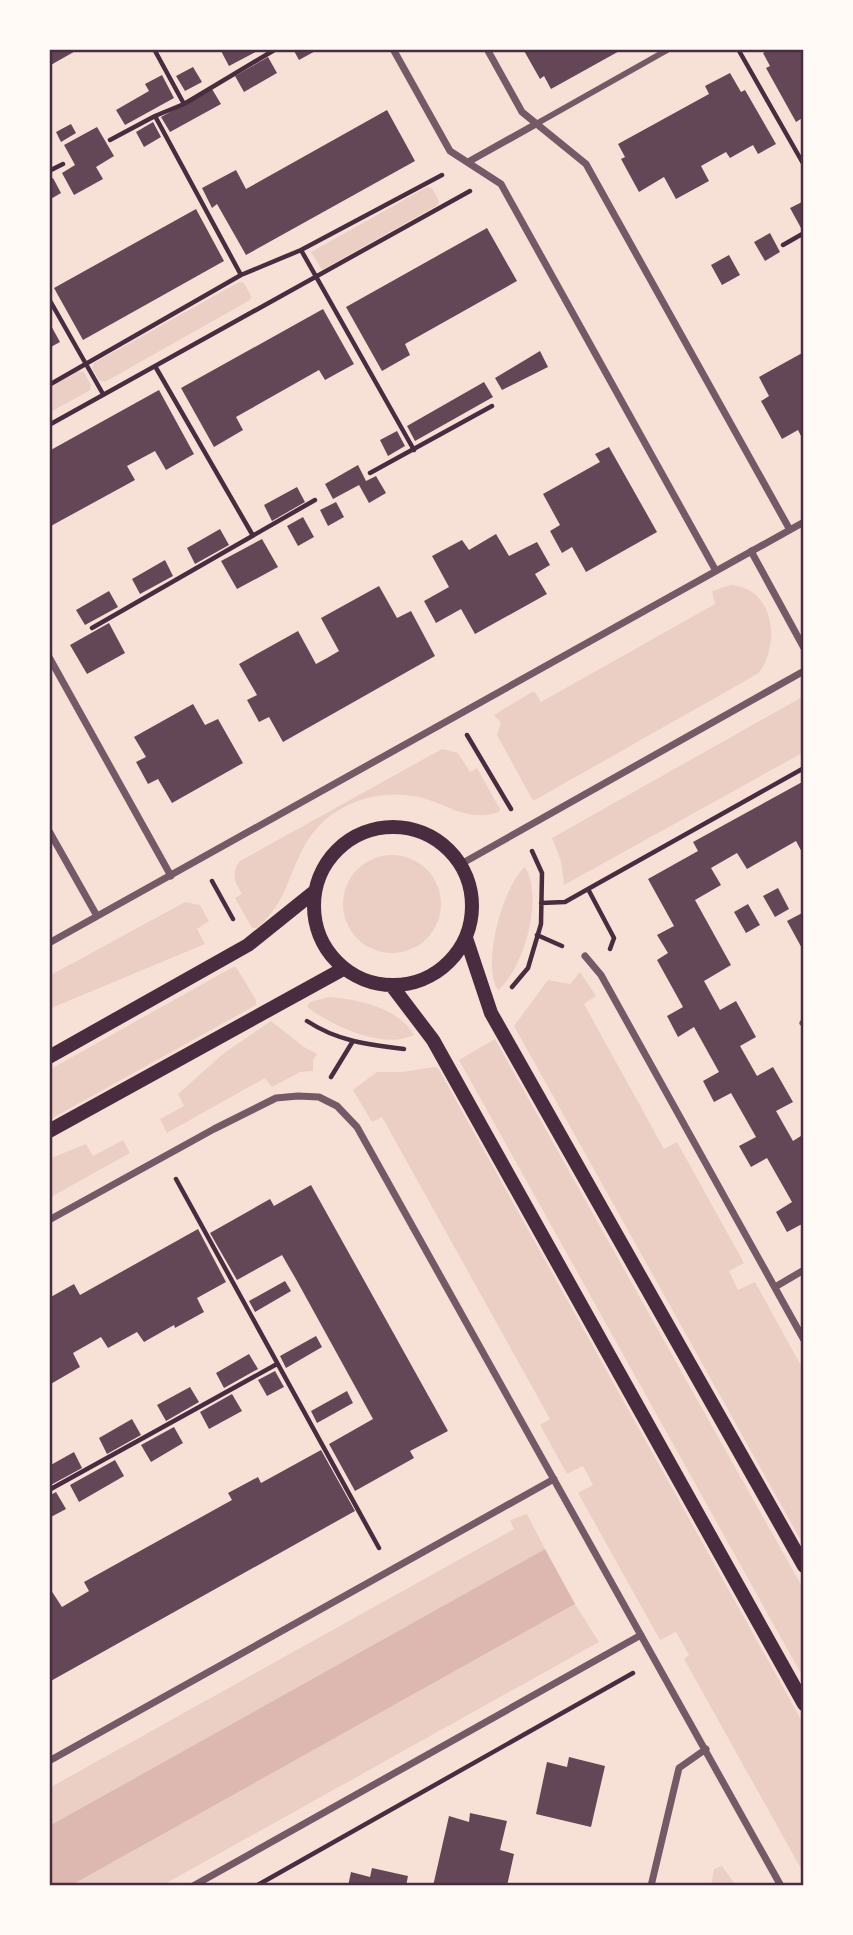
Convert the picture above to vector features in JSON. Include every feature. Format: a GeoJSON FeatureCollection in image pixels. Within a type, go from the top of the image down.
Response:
{"type":"FeatureCollection","features":[{"type":"Feature","properties":{"kind":"main road"},"geometry":{"type":"LineString","coordinates":[[392,826],[419,831],[443,844],[461,864],[471,888],[473,913],[466,938],[448,964],[422,980],[392,986],[366,981],[343,968],[324,947],[314,920],[314,892],[323,866],[341,845],[365,831],[392,826]]}},
{"type":"Feature","properties":{"kind":"main road"},"geometry":{"type":"LineString","coordinates":[[49,1057],[248,945],[314,892]]}},
{"type":"Feature","properties":{"kind":"main road"},"geometry":{"type":"LineString","coordinates":[[466,938],[491,1013],[804,1566]]}},
{"type":"Feature","properties":{"kind":"main road"},"geometry":{"type":"LineString","coordinates":[[49,1131],[343,968]]}},
{"type":"Feature","properties":{"kind":"main road"},"geometry":{"type":"LineString","coordinates":[[392,986],[433,1040],[804,1704]]}},
{"type":"Feature","properties":{"kind":"street"},"geometry":{"type":"LineString","coordinates":[[393,49],[450,151],[501,184],[716,571]]}},
{"type":"Feature","properties":{"kind":"street"},"geometry":{"type":"LineString","coordinates":[[486,49],[522,112],[586,164],[790,530]]}},
{"type":"Feature","properties":{"kind":"street"},"geometry":{"type":"LineString","coordinates":[[468,162],[668,49]]}},
{"type":"Feature","properties":{"kind":"street"},"geometry":{"type":"LineString","coordinates":[[49,943],[804,522]]}},
{"type":"Feature","properties":{"kind":"street"},"geometry":{"type":"LineString","coordinates":[[751,551],[804,648]]}},
{"type":"Feature","properties":{"kind":"street"},"geometry":{"type":"LineString","coordinates":[[49,657],[171,876]]}},
{"type":"Feature","properties":{"kind":"street"},"geometry":{"type":"LineString","coordinates":[[461,864],[804,671]]}},
{"type":"Feature","properties":{"kind":"street"},"geometry":{"type":"LineString","coordinates":[[49,831],[97,916]]}},
{"type":"Feature","properties":{"kind":"street"},"geometry":{"type":"LineString","coordinates":[[585,956],[601,975],[804,1340]]}},
{"type":"Feature","properties":{"kind":"street"},"geometry":{"type":"LineString","coordinates":[[49,1220],[276,1098],[319,1097],[337,1106],[357,1126],[781,1886]]}},
{"type":"Feature","properties":{"kind":"street"},"geometry":{"type":"LineString","coordinates":[[775,1287],[804,1270]]}},
{"type":"Feature","properties":{"kind":"street"},"geometry":{"type":"LineString","coordinates":[[49,1761],[554,1479]]}},
{"type":"Feature","properties":{"kind":"street"},"geometry":{"type":"LineString","coordinates":[[192,1886],[641,1635]]}},
{"type":"Feature","properties":{"kind":"street"},"geometry":{"type":"LineString","coordinates":[[651,1886],[679,1768],[706,1749]]}},
{"type":"Feature","properties":{"kind":"path"},"geometry":{"type":"LineString","coordinates":[[154,49],[184,104]]}},
{"type":"Feature","properties":{"kind":"path"},"geometry":{"type":"LineString","coordinates":[[110,140],[184,104],[276,49]]}},
{"type":"Feature","properties":{"kind":"path"},"geometry":{"type":"LineString","coordinates":[[738,49],[804,165]]}},
{"type":"Feature","properties":{"kind":"path"},"geometry":{"type":"LineString","coordinates":[[155,116],[242,275]]}},
{"type":"Feature","properties":{"kind":"path"},"geometry":{"type":"LineString","coordinates":[[49,384],[242,275],[301,250],[468,162]]}},
{"type":"Feature","properties":{"kind":"path"},"geometry":{"type":"LineString","coordinates":[[49,171],[63,164]]}},
{"type":"Feature","properties":{"kind":"path"},"geometry":{"type":"LineString","coordinates":[[49,425],[492,179]]}},
{"type":"Feature","properties":{"kind":"path"},"geometry":{"type":"LineString","coordinates":[[783,245],[804,233]]}},
{"type":"Feature","properties":{"kind":"path"},"geometry":{"type":"LineString","coordinates":[[301,250],[414,450]]}},
{"type":"Feature","properties":{"kind":"path"},"geometry":{"type":"LineString","coordinates":[[49,299],[103,394]]}},
{"type":"Feature","properties":{"kind":"path"},"geometry":{"type":"LineString","coordinates":[[155,366],[252,534]]}},
{"type":"Feature","properties":{"kind":"path"},"geometry":{"type":"LineString","coordinates":[[370,472],[492,406]]}},
{"type":"Feature","properties":{"kind":"path"},"geometry":{"type":"LineString","coordinates":[[92,628],[315,500]]}},
{"type":"Feature","properties":{"kind":"path"},"geometry":{"type":"LineString","coordinates":[[456,716],[523,829],[542,873],[541,924],[528,968],[491,1013]]}},
{"type":"Feature","properties":{"kind":"path"},"geometry":{"type":"LineString","coordinates":[[541,902],[565,902],[804,768]]}},
{"type":"Feature","properties":{"kind":"path"},"geometry":{"type":"LineString","coordinates":[[199,859],[248,945]]}},
{"type":"Feature","properties":{"kind":"path"},"geometry":{"type":"LineString","coordinates":[[588,889],[614,938],[601,975]]}},
{"type":"Feature","properties":{"kind":"path"},"geometry":{"type":"LineString","coordinates":[[280,1003],[325,1033],[353,1041],[405,1049],[433,1040]]}},
{"type":"Feature","properties":{"kind":"path"},"geometry":{"type":"LineString","coordinates":[[319,1097],[353,1041]]}},
{"type":"Feature","properties":{"kind":"path"},"geometry":{"type":"LineString","coordinates":[[163,1157],[391,1571]]}},
{"type":"Feature","properties":{"kind":"path"},"geometry":{"type":"LineString","coordinates":[[49,1490],[277,1364]]}},
{"type":"Feature","properties":{"kind":"path"},"geometry":{"type":"LineString","coordinates":[[256,1886],[655,1661]]}},
{"type":"Feature","properties":{"kind":"shaded area"},"geometry":{"type":"Polygon","coordinates":[[[427,187],[432,188],[439,201],[438,205],[322,270],[311,252],[427,187]]]}},
{"type":"Feature","properties":{"kind":"shaded area"},"geometry":{"type":"Polygon","coordinates":[[[239,282],[244,283],[251,296],[250,300],[105,382],[99,380],[92,368],[94,363],[239,282]]]}},
{"type":"Feature","properties":{"kind":"shaded area"},"geometry":{"type":"Polygon","coordinates":[[[79,371],[84,372],[91,385],[90,390],[49,413],[49,388],[79,371]]]}},
{"type":"Feature","properties":{"kind":"shaded area"},"geometry":{"type":"Polygon","coordinates":[[[731,585],[745,588],[757,596],[765,606],[769,618],[770,647],[759,673],[535,800],[532,799],[497,735],[501,723],[494,715],[532,692],[535,692],[541,702],[715,604],[712,591],[731,585]]]}},
{"type":"Feature","properties":{"kind":"shaded area"},"geometry":{"type":"Polygon","coordinates":[[[804,696],[804,752],[564,885],[561,861],[552,838],[804,696]]]}},
{"type":"Feature","properties":{"kind":"shaded area"},"geometry":{"type":"Polygon","coordinates":[[[442,749],[458,753],[470,772],[477,768],[500,809],[499,812],[473,815],[404,795],[376,796],[336,811],[313,833],[304,846],[278,903],[269,916],[257,928],[252,928],[235,898],[242,894],[235,878],[235,870],[240,861],[442,749]]]}},
{"type":"Feature","properties":{"kind":"shaded area"},"geometry":{"type":"Polygon","coordinates":[[[392,855],[411,858],[427,869],[438,885],[441,904],[438,923],[427,939],[411,950],[392,953],[373,950],[357,939],[346,923],[343,904],[346,885],[357,869],[373,858],[392,855]]]}},
{"type":"Feature","properties":{"kind":"shaded area"},"geometry":{"type":"Polygon","coordinates":[[[525,867],[530,880],[532,914],[516,966],[498,990],[493,978],[492,962],[497,926],[509,891],[525,867]]]}},
{"type":"Feature","properties":{"kind":"shaded area"},"geometry":{"type":"Polygon","coordinates":[[[185,902],[200,905],[209,921],[197,929],[205,944],[49,1009],[49,976],[185,902]]]}},
{"type":"Feature","properties":{"kind":"shaded area"},"geometry":{"type":"Polygon","coordinates":[[[236,967],[256,1000],[256,1005],[49,1120],[49,1070],[236,967]]]}},
{"type":"Feature","properties":{"kind":"shaded area"},"geometry":{"type":"Polygon","coordinates":[[[580,972],[596,996],[584,1004],[664,1149],[677,1142],[744,1263],[729,1271],[738,1290],[755,1282],[804,1371],[804,1546],[514,1026],[548,980],[570,984],[580,972]]]}},
{"type":"Feature","properties":{"kind":"shaded area"},"geometry":{"type":"Polygon","coordinates":[[[329,997],[377,1007],[399,1018],[414,1035],[402,1039],[374,1038],[330,1022],[307,1007],[310,1002],[329,997]]]}},
{"type":"Feature","properties":{"kind":"shaded area"},"geometry":{"type":"Polygon","coordinates":[[[271,1021],[317,1054],[313,1060],[313,1071],[300,1072],[272,1087],[265,1078],[167,1133],[160,1119],[184,1106],[178,1094],[224,1053],[271,1021]]]}},
{"type":"Feature","properties":{"kind":"shaded area"},"geometry":{"type":"Polygon","coordinates":[[[495,1039],[804,1590],[804,1679],[459,1060],[495,1039]]]}},
{"type":"Feature","properties":{"kind":"shaded area"},"geometry":{"type":"Polygon","coordinates":[[[438,1068],[804,1725],[804,1874],[684,1659],[689,1655],[676,1632],[660,1640],[578,1493],[593,1485],[583,1466],[567,1474],[540,1425],[550,1419],[382,1117],[372,1122],[353,1090],[377,1072],[402,1072],[438,1068]]]}},
{"type":"Feature","properties":{"kind":"shaded area"},"geometry":{"type":"Polygon","coordinates":[[[123,1140],[130,1153],[49,1198],[49,1159],[86,1144],[93,1156],[123,1140]]]}},
{"type":"Feature","properties":{"kind":"shaded area"},"geometry":{"type":"Polygon","coordinates":[[[527,1514],[545,1549],[49,1826],[49,1788],[514,1529],[510,1520],[527,1514]]]}},
{"type":"Feature","properties":{"kind":"shaded area"},"geometry":{"type":"Polygon","coordinates":[[[545,1549],[575,1604],[70,1886],[49,1886],[49,1826],[545,1549]]]}},
{"type":"Feature","properties":{"kind":"shaded area"},"geometry":{"type":"Polygon","coordinates":[[[575,1604],[599,1642],[161,1886],[70,1886],[575,1604]]]}},
{"type":"Feature","properties":{"kind":"shaded area"},"geometry":{"type":"Polygon","coordinates":[[[722,1866],[736,1886],[711,1886],[714,1869],[722,1866]]]}},
{"type":"Feature","properties":{"kind":"building"},"geometry":{"type":"Polygon","coordinates":[[[49,49],[79,49],[49,66],[49,49]]]}},
{"type":"Feature","properties":{"kind":"building"},"geometry":{"type":"Polygon","coordinates":[[[261,49],[229,66],[221,51],[261,49]]]}},
{"type":"Feature","properties":{"kind":"building"},"geometry":{"type":"Polygon","coordinates":[[[293,49],[319,49],[299,60],[293,49]]]}},
{"type":"Feature","properties":{"kind":"building"},"geometry":{"type":"Polygon","coordinates":[[[523,49],[623,49],[551,89],[544,76],[540,79],[523,49]]]}},
{"type":"Feature","properties":{"kind":"building"},"geometry":{"type":"Polygon","coordinates":[[[770,49],[804,49],[804,117],[796,122],[766,68],[770,66],[763,53],[770,49]]]}},
{"type":"Feature","properties":{"kind":"building"},"geometry":{"type":"Polygon","coordinates":[[[268,57],[277,73],[244,92],[235,76],[268,57]]]}},
{"type":"Feature","properties":{"kind":"building"},"geometry":{"type":"Polygon","coordinates":[[[193,67],[202,82],[185,91],[176,76],[193,67]]]}},
{"type":"Feature","properties":{"kind":"building"},"geometry":{"type":"Polygon","coordinates":[[[730,73],[741,92],[745,90],[776,144],[758,154],[753,145],[730,158],[726,152],[701,166],[709,181],[676,199],[664,177],[639,192],[621,159],[625,157],[618,144],[709,94],[705,86],[730,73]]]}},
{"type":"Feature","properties":{"kind":"building"},"geometry":{"type":"Polygon","coordinates":[[[162,75],[174,98],[125,125],[116,110],[149,91],[145,84],[162,75]]]}},
{"type":"Feature","properties":{"kind":"building"},"geometry":{"type":"Polygon","coordinates":[[[212,89],[221,104],[170,132],[161,117],[212,89]]]}},
{"type":"Feature","properties":{"kind":"building"},"geometry":{"type":"Polygon","coordinates":[[[387,110],[415,161],[246,255],[217,204],[212,208],[202,188],[236,170],[246,189],[387,110]]]}},
{"type":"Feature","properties":{"kind":"building"},"geometry":{"type":"Polygon","coordinates":[[[153,122],[161,137],[144,147],[136,132],[153,122]]]}},
{"type":"Feature","properties":{"kind":"building"},"geometry":{"type":"Polygon","coordinates":[[[71,124],[76,133],[61,142],[56,132],[71,124]]]}},
{"type":"Feature","properties":{"kind":"building"},"geometry":{"type":"Polygon","coordinates":[[[97,127],[114,156],[96,167],[103,179],[74,195],[62,173],[75,165],[64,145],[97,127]]]}},
{"type":"Feature","properties":{"kind":"building"},"geometry":{"type":"Polygon","coordinates":[[[53,178],[61,193],[49,200],[49,180],[53,178]]]}},
{"type":"Feature","properties":{"kind":"building"},"geometry":{"type":"Polygon","coordinates":[[[804,201],[804,226],[801,228],[790,208],[804,201]]]}},
{"type":"Feature","properties":{"kind":"building"},"geometry":{"type":"Polygon","coordinates":[[[196,209],[224,261],[83,340],[54,288],[196,209]]]}},
{"type":"Feature","properties":{"kind":"building"},"geometry":{"type":"Polygon","coordinates":[[[487,228],[517,281],[405,344],[410,355],[382,371],[346,307],[487,228]]]}},
{"type":"Feature","properties":{"kind":"building"},"geometry":{"type":"Polygon","coordinates":[[[770,233],[780,252],[765,261],[754,242],[770,233]]]}},
{"type":"Feature","properties":{"kind":"building"},"geometry":{"type":"Polygon","coordinates":[[[729,255],[740,275],[722,285],[711,265],[729,255]]]}},
{"type":"Feature","properties":{"kind":"building"},"geometry":{"type":"Polygon","coordinates":[[[323,309],[354,364],[325,380],[319,370],[236,417],[243,430],[214,447],[181,388],[323,309]]]}},
{"type":"Feature","properties":{"kind":"building"},"geometry":{"type":"Polygon","coordinates":[[[49,322],[60,342],[49,348],[49,322]]]}},
{"type":"Feature","properties":{"kind":"building"},"geometry":{"type":"Polygon","coordinates":[[[540,351],[548,367],[502,390],[495,378],[540,351]]]}},
{"type":"Feature","properties":{"kind":"building"},"geometry":{"type":"Polygon","coordinates":[[[804,352],[804,442],[798,430],[782,439],[761,401],[769,396],[759,377],[804,352]]]}},
{"type":"Feature","properties":{"kind":"building"},"geometry":{"type":"Polygon","coordinates":[[[484,382],[493,397],[415,441],[407,426],[484,382]]]}},
{"type":"Feature","properties":{"kind":"building"},"geometry":{"type":"Polygon","coordinates":[[[159,390],[194,454],[166,470],[155,451],[127,466],[135,480],[49,527],[49,451],[159,390]]]}},
{"type":"Feature","properties":{"kind":"building"},"geometry":{"type":"Polygon","coordinates":[[[397,431],[405,446],[388,456],[380,440],[397,431]]]}},
{"type":"Feature","properties":{"kind":"building"},"geometry":{"type":"Polygon","coordinates":[[[609,447],[657,532],[586,572],[572,547],[562,553],[550,531],[560,525],[543,494],[600,462],[595,454],[609,447]]]}},
{"type":"Feature","properties":{"kind":"building"},"geometry":{"type":"Polygon","coordinates":[[[358,465],[366,481],[376,476],[386,493],[369,503],[359,485],[333,499],[325,484],[358,465]]]}},
{"type":"Feature","properties":{"kind":"building"},"geometry":{"type":"Polygon","coordinates":[[[297,487],[305,502],[272,521],[264,505],[297,487]]]}},
{"type":"Feature","properties":{"kind":"building"},"geometry":{"type":"Polygon","coordinates":[[[336,502],[344,517],[328,526],[320,510],[336,502]]]}},
{"type":"Feature","properties":{"kind":"building"},"geometry":{"type":"Polygon","coordinates":[[[303,517],[314,537],[298,546],[287,526],[303,517]]]}},
{"type":"Feature","properties":{"kind":"building"},"geometry":{"type":"Polygon","coordinates":[[[220,529],[229,545],[195,564],[187,548],[220,529]]]}},
{"type":"Feature","properties":{"kind":"building"},"geometry":{"type":"Polygon","coordinates":[[[496,534],[509,556],[537,542],[550,565],[535,574],[547,594],[475,634],[461,609],[436,623],[424,601],[449,587],[432,556],[462,540],[469,550],[496,534]]]}},
{"type":"Feature","properties":{"kind":"building"},"geometry":{"type":"Polygon","coordinates":[[[262,539],[278,567],[237,589],[221,561],[262,539]]]}},
{"type":"Feature","properties":{"kind":"building"},"geometry":{"type":"Polygon","coordinates":[[[165,560],[173,576],[140,594],[132,579],[165,560]]]}},
{"type":"Feature","properties":{"kind":"building"},"geometry":{"type":"Polygon","coordinates":[[[379,586],[397,618],[411,611],[435,656],[283,742],[269,717],[259,722],[247,700],[257,695],[239,664],[298,631],[316,664],[327,658],[339,651],[321,618],[379,586]]]}},
{"type":"Feature","properties":{"kind":"building"},"geometry":{"type":"Polygon","coordinates":[[[109,591],[118,607],[85,625],[76,610],[109,591]]]}},
{"type":"Feature","properties":{"kind":"building"},"geometry":{"type":"Polygon","coordinates":[[[109,623],[125,653],[87,674],[70,645],[109,623]]]}},
{"type":"Feature","properties":{"kind":"building"},"geometry":{"type":"Polygon","coordinates":[[[193,704],[205,725],[218,719],[243,763],[172,803],[158,779],[148,784],[136,762],[146,757],[134,737],[193,704]]]}},
{"type":"Feature","properties":{"kind":"building"},"geometry":{"type":"Polygon","coordinates":[[[804,781],[804,856],[796,841],[747,869],[737,853],[711,868],[721,885],[695,900],[731,965],[704,981],[720,1010],[736,1001],[756,1037],[740,1046],[757,1076],[773,1067],[793,1102],[776,1111],[793,1141],[804,1134],[804,1223],[787,1232],[776,1212],[792,1202],[767,1158],[751,1167],[739,1146],[756,1137],[731,1093],[714,1102],[703,1081],[719,1072],[694,1027],[678,1037],[667,1016],[683,1007],[657,960],[668,953],[657,935],[674,926],[648,879],[698,851],[693,842],[804,781]]]}},
{"type":"Feature","properties":{"kind":"building"},"geometry":{"type":"Polygon","coordinates":[[[778,888],[789,909],[775,917],[763,896],[778,888]]]}},
{"type":"Feature","properties":{"kind":"building"},"geometry":{"type":"Polygon","coordinates":[[[748,904],[760,925],[746,933],[734,912],[748,904]]]}},
{"type":"Feature","properties":{"kind":"building"},"geometry":{"type":"Polygon","coordinates":[[[804,912],[804,952],[787,921],[804,912]]]}},
{"type":"Feature","properties":{"kind":"building"},"geometry":{"type":"Polygon","coordinates":[[[311,1185],[448,1431],[410,1451],[414,1458],[355,1491],[329,1444],[373,1419],[297,1281],[282,1255],[237,1280],[210,1233],[270,1199],[274,1206],[311,1185]]]}},
{"type":"Feature","properties":{"kind":"building"},"geometry":{"type":"Polygon","coordinates":[[[198,1229],[226,1282],[197,1298],[204,1312],[144,1342],[137,1332],[108,1348],[101,1337],[73,1353],[80,1367],[49,1385],[49,1298],[74,1284],[80,1295],[198,1229]]]}},
{"type":"Feature","properties":{"kind":"building"},"geometry":{"type":"Polygon","coordinates":[[[285,1281],[291,1291],[255,1312],[249,1301],[285,1281]]]}},
{"type":"Feature","properties":{"kind":"building"},"geometry":{"type":"Polygon","coordinates":[[[316,1336],[322,1347],[286,1368],[280,1356],[316,1336]]]}},
{"type":"Feature","properties":{"kind":"building"},"geometry":{"type":"Polygon","coordinates":[[[249,1354],[258,1369],[224,1388],[216,1373],[249,1354]]]}},
{"type":"Feature","properties":{"kind":"building"},"geometry":{"type":"Polygon","coordinates":[[[275,1371],[284,1387],[267,1396],[258,1380],[275,1371]]]}},
{"type":"Feature","properties":{"kind":"building"},"geometry":{"type":"Polygon","coordinates":[[[190,1387],[199,1402],[166,1421],[157,1405],[190,1387]]]}},
{"type":"Feature","properties":{"kind":"building"},"geometry":{"type":"Polygon","coordinates":[[[347,1391],[353,1403],[317,1423],[311,1411],[347,1391]]]}},
{"type":"Feature","properties":{"kind":"building"},"geometry":{"type":"Polygon","coordinates":[[[232,1394],[242,1411],[209,1429],[200,1412],[232,1394]]]}},
{"type":"Feature","properties":{"kind":"building"},"geometry":{"type":"Polygon","coordinates":[[[132,1419],[141,1435],[107,1454],[99,1438],[132,1419]]]}},
{"type":"Feature","properties":{"kind":"building"},"geometry":{"type":"Polygon","coordinates":[[[174,1427],[183,1443],[151,1462],[141,1445],[174,1427]]]}},
{"type":"Feature","properties":{"kind":"building"},"geometry":{"type":"Polygon","coordinates":[[[321,1450],[355,1511],[49,1682],[49,1587],[62,1607],[89,1591],[84,1582],[232,1500],[228,1493],[258,1477],[261,1483],[321,1450]]]}},
{"type":"Feature","properties":{"kind":"building"},"geometry":{"type":"Polygon","coordinates":[[[74,1452],[82,1468],[49,1486],[49,1466],[74,1452]]]}},
{"type":"Feature","properties":{"kind":"building"},"geometry":{"type":"Polygon","coordinates":[[[115,1460],[124,1476],[79,1502],[70,1485],[115,1460]]]}},
{"type":"Feature","properties":{"kind":"building"},"geometry":{"type":"Polygon","coordinates":[[[56,1492],[66,1509],[49,1518],[49,1496],[56,1492]]]}},
{"type":"Feature","properties":{"kind":"building"},"geometry":{"type":"Polygon","coordinates":[[[569,1757],[605,1766],[591,1827],[536,1814],[547,1762],[567,1767],[569,1757]]]}},
{"type":"Feature","properties":{"kind":"building"},"geometry":{"type":"Polygon","coordinates":[[[470,1813],[507,1821],[500,1850],[514,1854],[507,1886],[433,1886],[449,1816],[469,1822],[470,1813]]]}},
{"type":"Feature","properties":{"kind":"building"},"geometry":{"type":"Polygon","coordinates":[[[372,1868],[408,1876],[406,1886],[348,1886],[351,1872],[370,1877],[372,1868]]]}}]}
